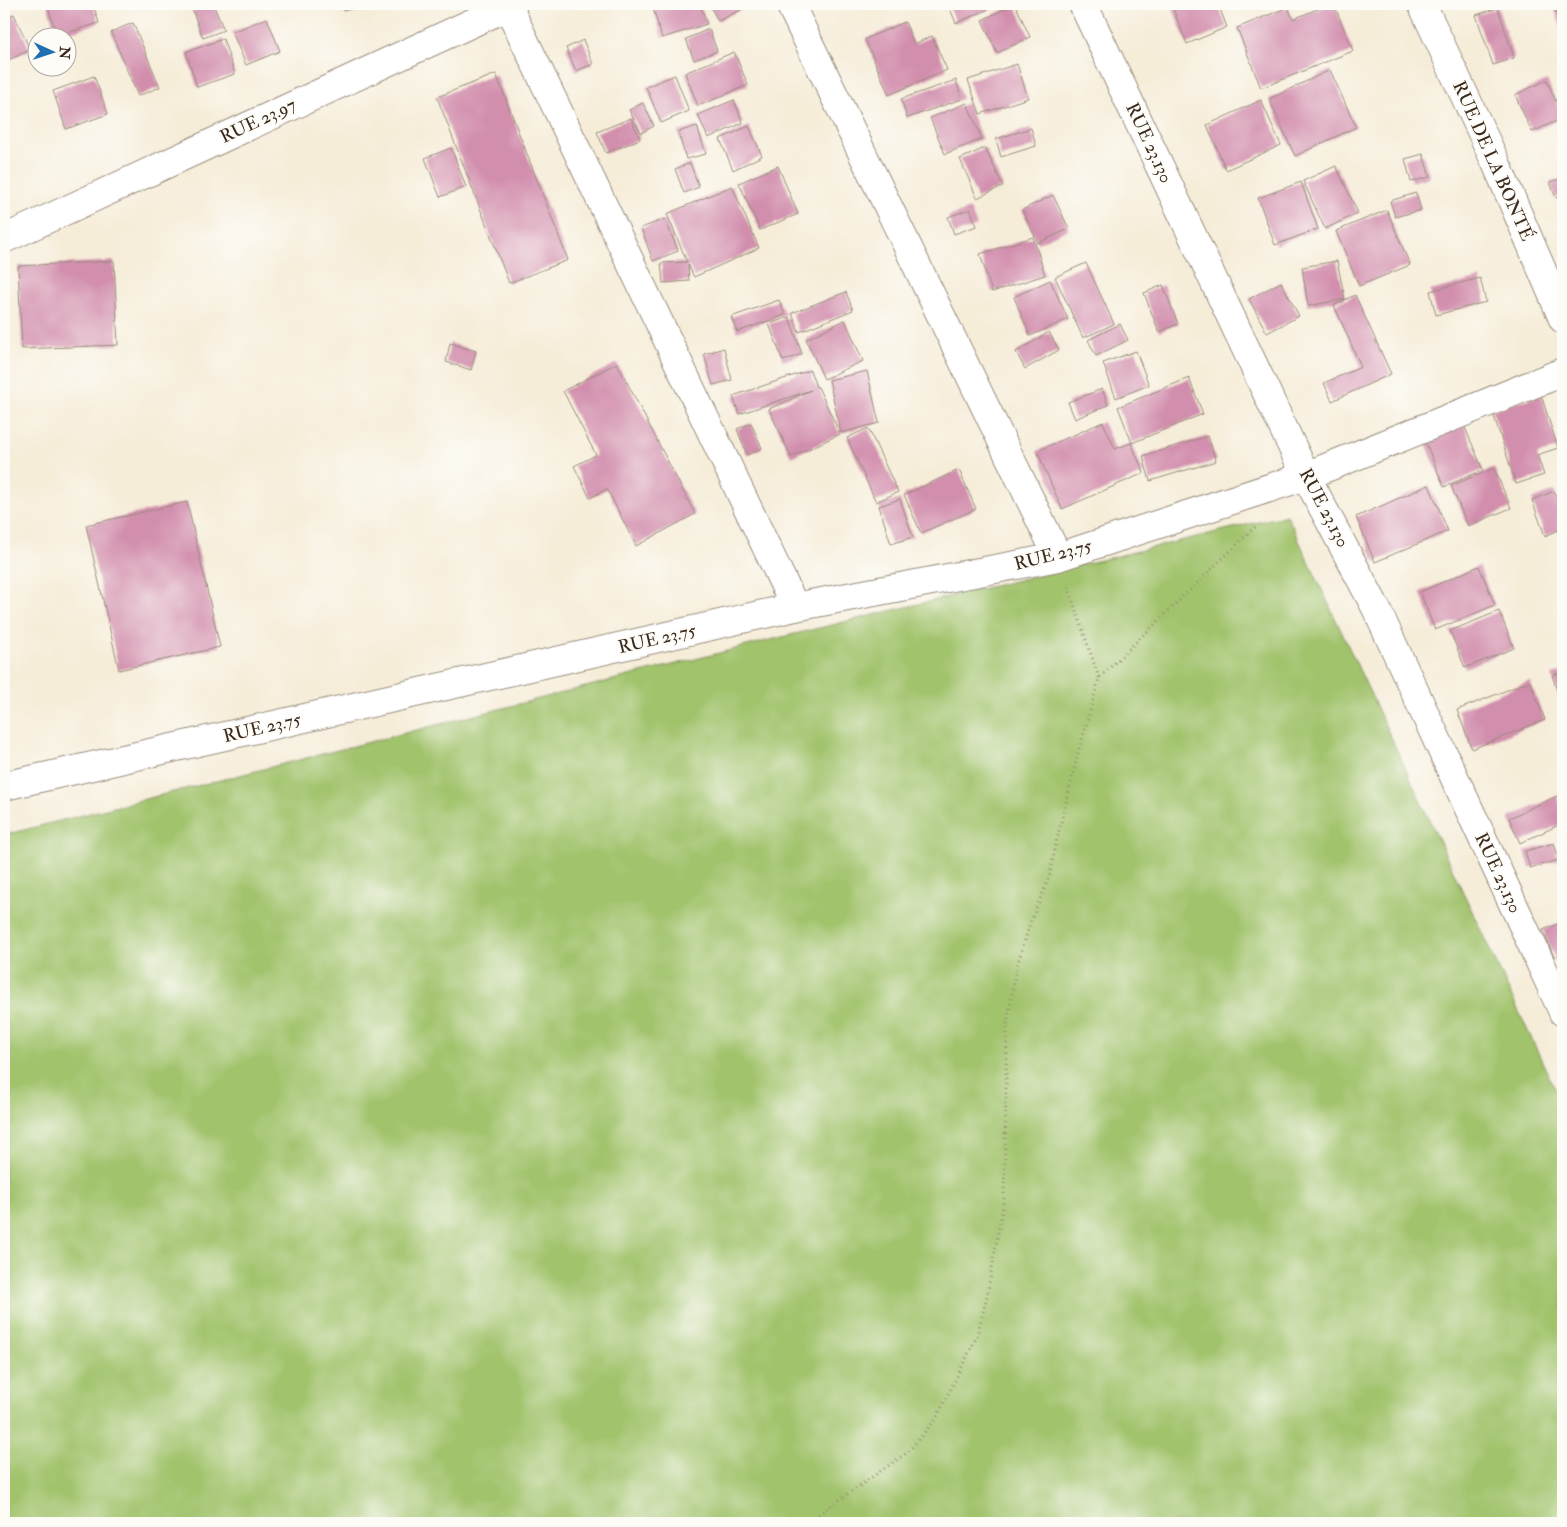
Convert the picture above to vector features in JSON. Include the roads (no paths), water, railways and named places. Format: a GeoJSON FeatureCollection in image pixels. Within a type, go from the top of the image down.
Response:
{"type":"FeatureCollection","features":[{"type":"Feature","properties":{"kind":"street"},"geometry":{"type":"LineString","coordinates":[[510,4],[795,608]]}},
{"type":"Feature","properties":{"kind":"street","name":"RUE 23.97"},"geometry":{"type":"LineString","coordinates":[[4,239],[510,4]]}},
{"type":"Feature","properties":{"kind":"street"},"geometry":{"type":"LineString","coordinates":[[790,4],[1058,557]]}},
{"type":"Feature","properties":{"kind":"street","name":"RUE 23.130"},"geometry":{"type":"LineString","coordinates":[[1083,4],[1306,476],[1376,608],[1563,1012]]}},
{"type":"Feature","properties":{"kind":"street","name":"RUE DE LA BONTÉ"},"geometry":{"type":"LineString","coordinates":[[1422,4],[1496,163],[1563,320]]}},
{"type":"Feature","properties":{"kind":"street","name":"RUE 23.75"},"geometry":{"type":"LineString","coordinates":[[4,786],[795,608],[1058,557],[1306,476],[1563,372]]}}]}
